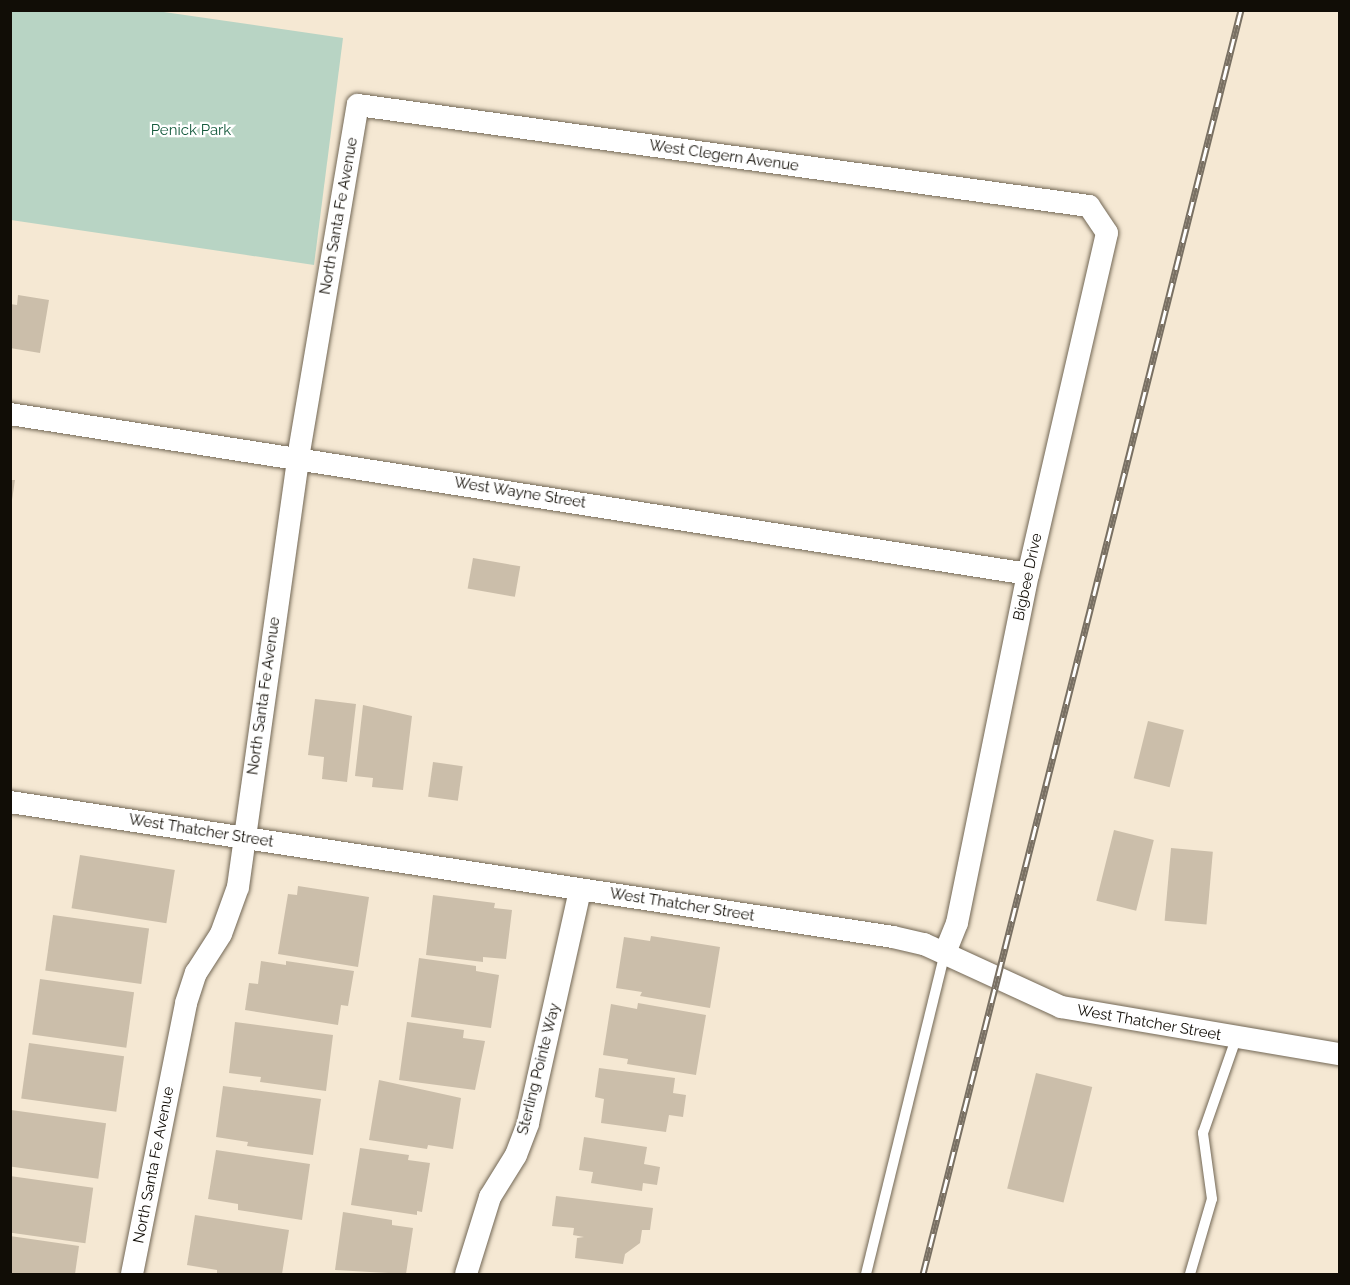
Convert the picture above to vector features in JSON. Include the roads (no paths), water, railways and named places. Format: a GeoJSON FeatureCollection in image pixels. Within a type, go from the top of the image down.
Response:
{"type":"FeatureCollection","features":[{"type":"Feature","properties":{"kind":"street","name":"West Clegern Avenue"},"geometry":{"type":"LineString","coordinates":[[358,105],[1089,206]]}},
{"type":"Feature","properties":{"kind":"street","name":"North Santa Fe Avenue"},"geometry":{"type":"LineString","coordinates":[[132,1275],[186,1003],[196,973],[232,910],[298,458],[358,105]]}},
{"type":"Feature","properties":{"kind":"street","name":"Bigbee Drive"},"geometry":{"type":"LineString","coordinates":[[945,953],[957,923],[1028,574],[1107,233],[1089,206]]}},
{"type":"Feature","properties":{"kind":"street","name":"West Wayne Street"},"geometry":{"type":"LineString","coordinates":[[10,414],[1028,574]]}},
{"type":"Feature","properties":{"kind":"street","name":"West Thatcher Street"},"geometry":{"type":"LineString","coordinates":[[10,802],[893,937],[945,953],[1061,1007],[1236,1039],[1340,1054]]}},
{"type":"Feature","properties":{"kind":"street","name":"Sterling Pointe Way"},"geometry":{"type":"LineString","coordinates":[[466,1275],[490,1197],[516,1155],[528,1123],[580,890]]}},
{"type":"Feature","properties":{"kind":"lane"},"geometry":{"type":"LineString","coordinates":[[866,1275],[945,953]]}},
{"type":"Feature","properties":{"kind":"lane"},"geometry":{"type":"LineString","coordinates":[[1190,1275],[1212,1199],[1203,1133],[1236,1039]]}},
{"type":"Feature","properties":{"kind":"railway"},"geometry":{"type":"LineString","coordinates":[[923,1274],[1241,10]]}},
{"type":"Feature","properties":{"kind":"park label","name":"Penick Park"},"geometry":{"type":"Point","coordinates":[191,131]}}]}
